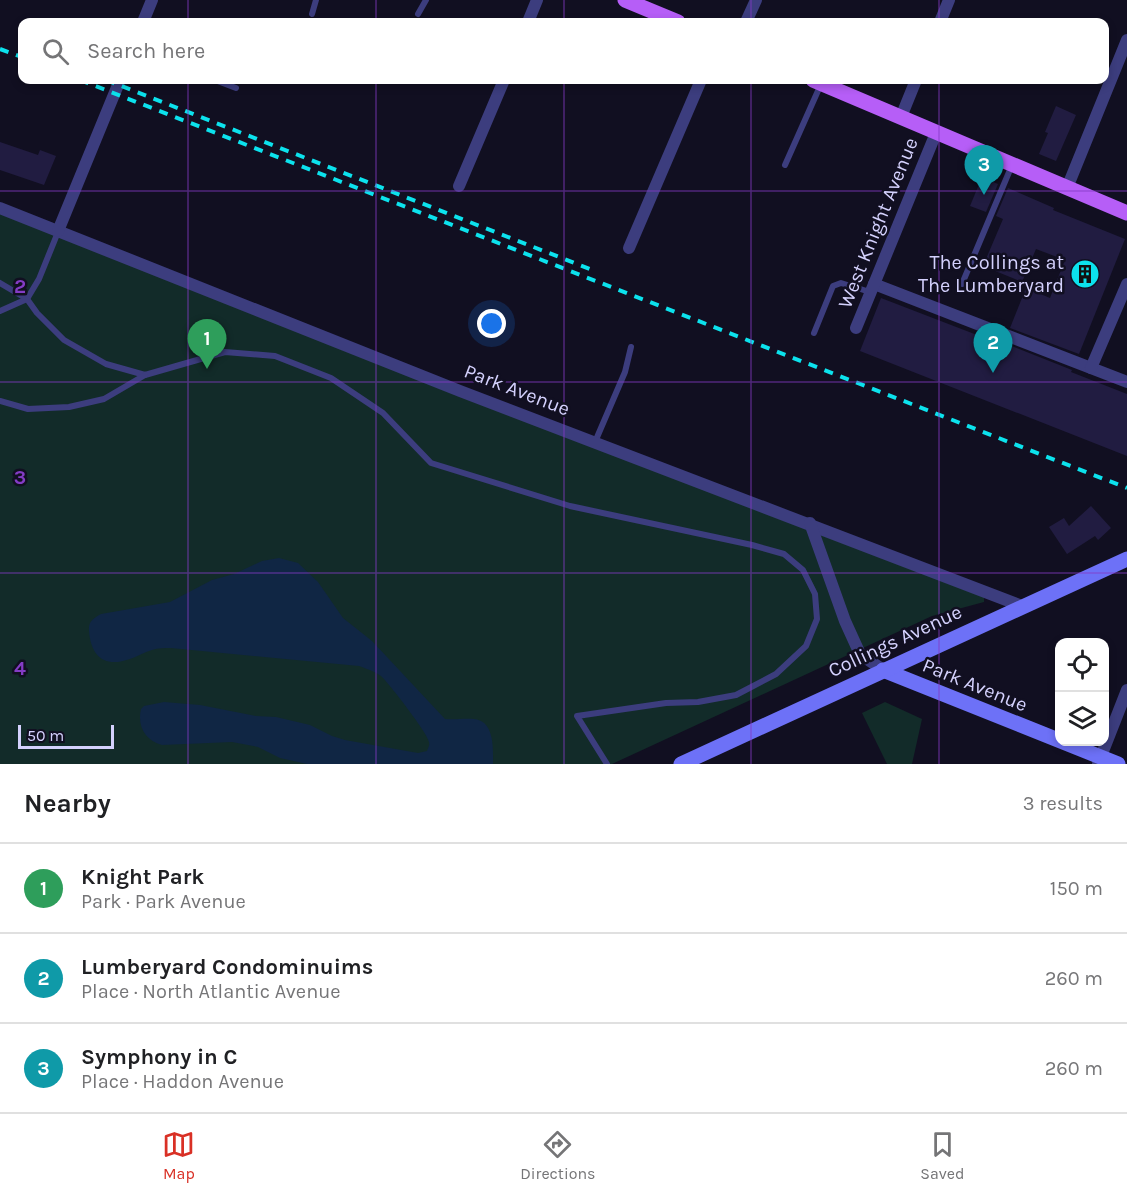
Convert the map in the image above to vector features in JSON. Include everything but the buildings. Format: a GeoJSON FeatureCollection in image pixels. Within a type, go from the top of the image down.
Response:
{"type":"FeatureCollection","features":[{"type":"Feature","properties":{"kind":"main road"},"geometry":{"type":"LineString","coordinates":[[625,0],[668,18]]}},
{"type":"Feature","properties":{"kind":"main road"},"geometry":{"type":"LineString","coordinates":[[824,84],[1127,213]]}},
{"type":"Feature","properties":{"kind":"main road","name":"Collings Avenue"},"geometry":{"type":"LineString","coordinates":[[681,764],[1127,559]]}},
{"type":"Feature","properties":{"kind":"main road","name":"Park Avenue"},"geometry":{"type":"LineString","coordinates":[[883,670],[1099,761],[1118,764]]}},
{"type":"Feature","properties":{"kind":"street"},"geometry":{"type":"LineString","coordinates":[[145,18],[152,0]]}},
{"type":"Feature","properties":{"kind":"street"},"geometry":{"type":"LineString","coordinates":[[530,18],[537,0]]}},
{"type":"Feature","properties":{"kind":"street"},"geometry":{"type":"LineString","coordinates":[[749,18],[756,0]]}},
{"type":"Feature","properties":{"kind":"street"},"geometry":{"type":"LineString","coordinates":[[942,18],[949,0]]}},
{"type":"Feature","properties":{"kind":"street"},"geometry":{"type":"LineString","coordinates":[[1067,188],[1127,40]]}},
{"type":"Feature","properties":{"kind":"street"},"geometry":{"type":"LineString","coordinates":[[58,231],[118,84]]}},
{"type":"Feature","properties":{"kind":"street"},"geometry":{"type":"LineString","coordinates":[[459,186],[502,84]]}},
{"type":"Feature","properties":{"kind":"street"},"geometry":{"type":"LineString","coordinates":[[629,248],[699,84]]}},
{"type":"Feature","properties":{"kind":"street"},"geometry":{"type":"LineString","coordinates":[[901,117],[914,84]]}},
{"type":"Feature","properties":{"kind":"street","name":"West Knight Avenue"},"geometry":{"type":"LineString","coordinates":[[856,328],[936,133]]}},
{"type":"Feature","properties":{"kind":"street","name":"Park Avenue"},"geometry":{"type":"LineString","coordinates":[[0,208],[460,391],[1022,606]]}},
{"type":"Feature","properties":{"kind":"street"},"geometry":{"type":"LineString","coordinates":[[1091,368],[1127,284]]}},
{"type":"Feature","properties":{"kind":"street"},"geometry":{"type":"LineString","coordinates":[[872,288],[1127,382]]}},
{"type":"Feature","properties":{"kind":"street"},"geometry":{"type":"LineString","coordinates":[[810,523],[845,621],[860,654],[883,670]]}},
{"type":"Feature","properties":{"kind":"street"},"geometry":{"type":"LineString","coordinates":[[1099,761],[1127,690]]}},
{"type":"Feature","properties":{"kind":"lane"},"geometry":{"type":"LineString","coordinates":[[312,14],[316,0]]}},
{"type":"Feature","properties":{"kind":"lane"},"geometry":{"type":"LineString","coordinates":[[418,14],[426,0]]}},
{"type":"Feature","properties":{"kind":"lane"},"geometry":{"type":"LineString","coordinates":[[226,84],[236,88]]}},
{"type":"Feature","properties":{"kind":"lane"},"geometry":{"type":"LineString","coordinates":[[785,165],[816,84]]}},
{"type":"Feature","properties":{"kind":"lane"},"geometry":{"type":"LineString","coordinates":[[962,284],[1012,165]]}},
{"type":"Feature","properties":{"kind":"lane"},"geometry":{"type":"LineString","coordinates":[[0,311],[27,299],[39,279],[58,231]]}},
{"type":"Feature","properties":{"kind":"lane"},"geometry":{"type":"LineString","coordinates":[[0,283],[27,299],[64,340],[106,364],[145,375]]}},
{"type":"Feature","properties":{"kind":"lane"},"geometry":{"type":"LineString","coordinates":[[814,333],[833,286],[842,283],[872,288]]}},
{"type":"Feature","properties":{"kind":"lane"},"geometry":{"type":"LineString","coordinates":[[595,442],[625,372],[631,347]]}},
{"type":"Feature","properties":{"kind":"lane"},"geometry":{"type":"LineString","coordinates":[[0,401],[28,409],[69,407],[104,399],[145,375],[225,352],[275,356],[332,378],[383,413],[431,463],[570,506],[752,544],[784,554],[803,570],[815,594],[817,620],[806,646],[776,674],[736,695],[698,702],[666,703],[577,716],[607,764]]}},
{"type":"Feature","properties":{"kind":"green space"},"geometry":{"type":"Polygon","coordinates":[[[0,208],[984,592],[984,602],[932,616],[612,764],[0,764],[0,208]]]}},
{"type":"Feature","properties":{"kind":"green space"},"geometry":{"type":"Polygon","coordinates":[[[885,702],[922,719],[912,764],[887,764],[862,713],[885,702]]]}},
{"type":"Feature","properties":{"kind":"water"},"geometry":{"type":"Polygon","coordinates":[[[279,558],[298,563],[318,582],[343,618],[372,641],[445,719],[474,719],[486,725],[491,737],[493,764],[307,764],[280,758],[258,747],[232,742],[162,745],[151,740],[141,727],[141,709],[144,706],[164,702],[200,705],[256,716],[276,717],[310,725],[345,740],[418,753],[427,751],[429,742],[427,737],[391,688],[381,676],[359,666],[171,648],[154,649],[130,659],[113,662],[96,654],[90,640],[89,625],[101,614],[170,602],[212,580],[234,574],[262,561],[279,558]]]}},
{"type":"Feature","properties":{"kind":"railway"},"geometry":{"type":"LineString","coordinates":[[0,49],[18,56]]}},
{"type":"Feature","properties":{"kind":"railway"},"geometry":{"type":"LineString","coordinates":[[90,84],[1127,488]]}},
{"type":"Feature","properties":{"kind":"railway"},"geometry":{"type":"LineString","coordinates":[[116,84],[595,271]]}},
{"type":"Feature","properties":{"kind":"place","name":"Symphony in C"},"geometry":{"type":"Point","coordinates":[984,195]}},
{"type":"Feature","properties":{"kind":"place","name":"The Collings at The Lumberyard"},"geometry":{"type":"Point","coordinates":[1085,274]}},
{"type":"Feature","properties":{"kind":"place","name":"Knight Park"},"geometry":{"type":"Point","coordinates":[207,369]}},
{"type":"Feature","properties":{"kind":"place","name":"Lumberyard Condominuims"},"geometry":{"type":"Point","coordinates":[993,373]}}]}
